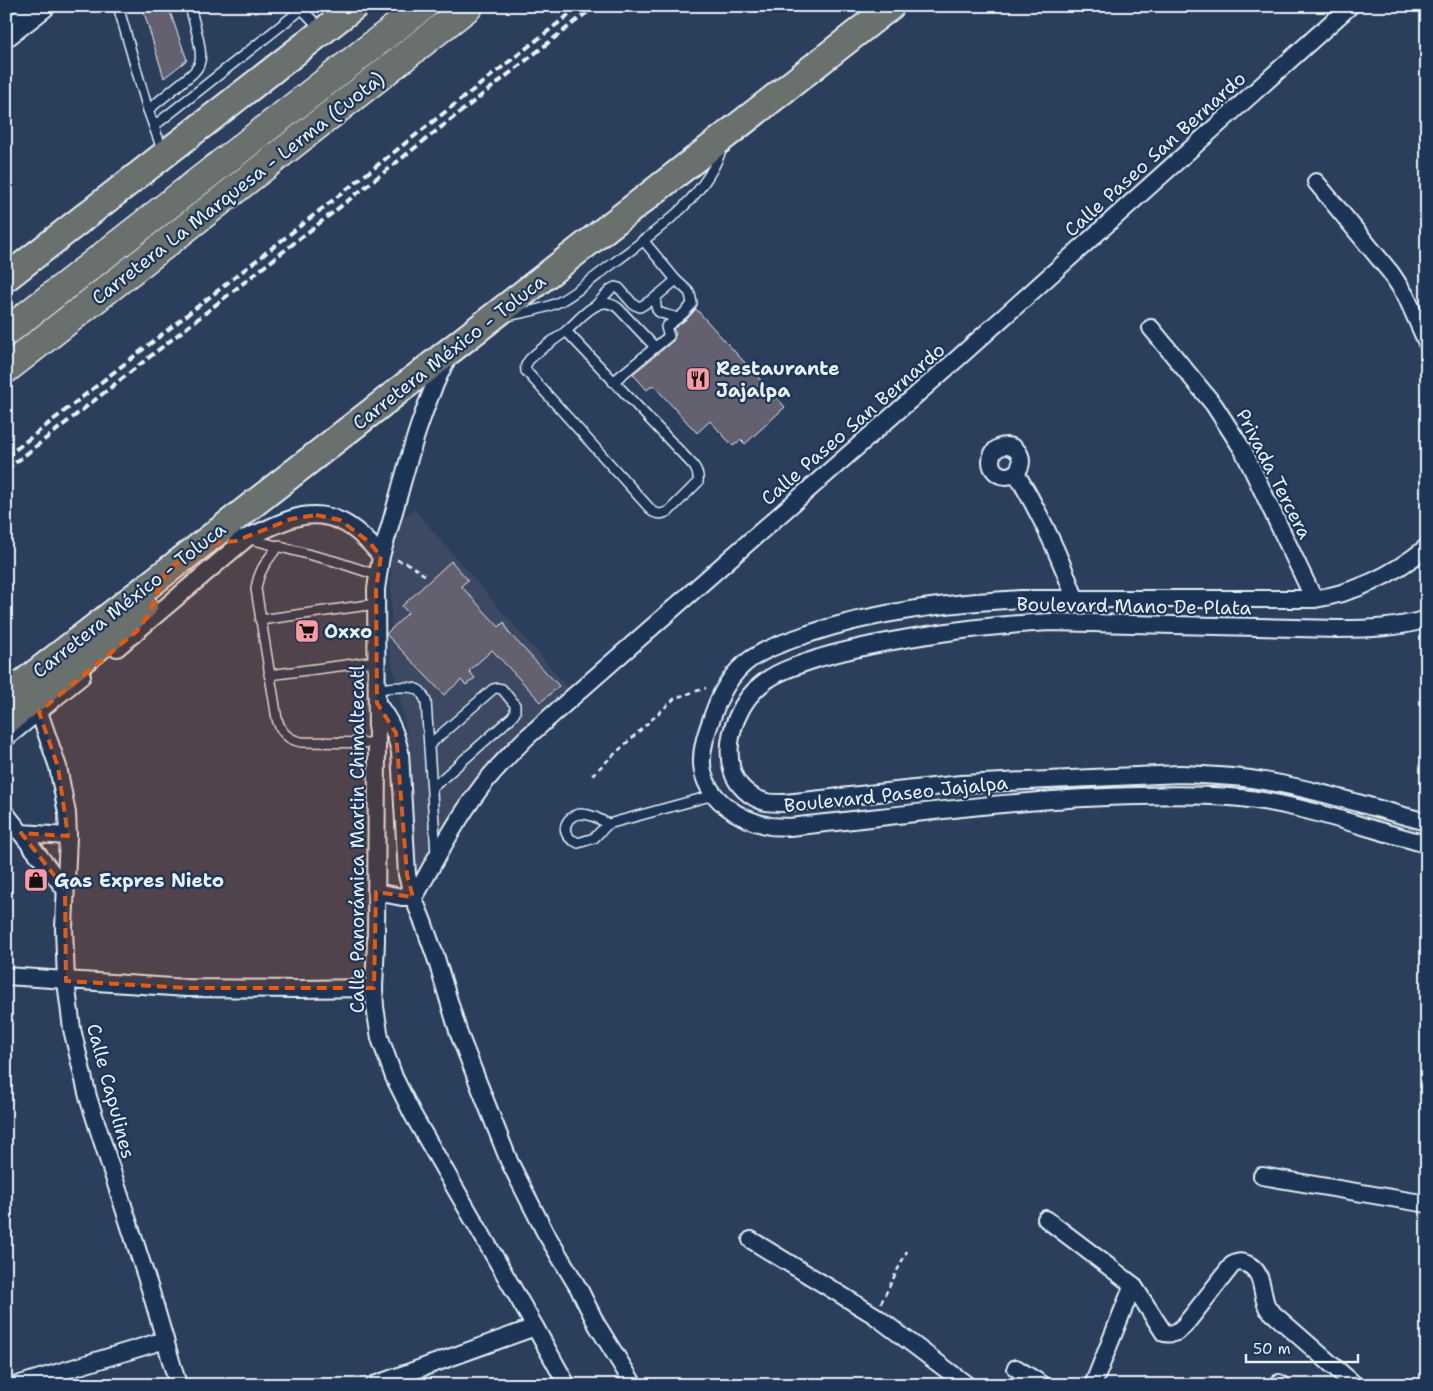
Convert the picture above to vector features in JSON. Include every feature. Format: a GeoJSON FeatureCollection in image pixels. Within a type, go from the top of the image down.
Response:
{"type":"FeatureCollection","features":[{"type":"Feature","properties":{"kind":"highway","name":"Carretera La Marquesa - Lerma (Cuota)"},"geometry":{"type":"LineString","coordinates":[[6,332],[422,6]]}},
{"type":"Feature","properties":{"kind":"highway","name":"Carretera La Marquesa - Lerma (Cuota)"},"geometry":{"type":"LineString","coordinates":[[6,369],[469,6]]}},
{"type":"Feature","properties":{"kind":"main road","name":"Carretera México - Toluca"},"geometry":{"type":"LineString","coordinates":[[6,696],[162,580],[203,544],[891,6]]}},
{"type":"Feature","properties":{"kind":"main road"},"geometry":{"type":"LineString","coordinates":[[6,278],[349,9]]}},
{"type":"Feature","properties":{"kind":"main road"},"geometry":{"type":"LineString","coordinates":[[137,631],[149,614],[162,580]]}},
{"type":"Feature","properties":{"kind":"main road"},"geometry":{"type":"LineString","coordinates":[[6,720],[111,637],[141,609],[162,580]]}},
{"type":"Feature","properties":{"kind":"street"},"geometry":{"type":"LineString","coordinates":[[6,34],[42,6]]}},
{"type":"Feature","properties":{"kind":"street","name":"Calle Paseo San Bernardo"},"geometry":{"type":"LineString","coordinates":[[413,897],[482,786],[526,738],[958,358],[1350,6]]}},
{"type":"Feature","properties":{"kind":"street"},"geometry":{"type":"LineString","coordinates":[[1316,182],[1391,273],[1406,296],[1427,343]]}},
{"type":"Feature","properties":{"kind":"street","name":"Privada Tercera"},"geometry":{"type":"LineString","coordinates":[[1151,328],[1214,405],[1243,450],[1314,598]]}},
{"type":"Feature","properties":{"kind":"street","name":"Calle Panorámica Martin Chimaltecatl"},"geometry":{"type":"LineString","coordinates":[[453,349],[436,380],[426,405],[380,556],[377,575],[375,1007],[380,1038],[394,1077],[413,1115],[567,1385]]}},
{"type":"Feature","properties":{"kind":"street"},"geometry":{"type":"LineString","coordinates":[[1016,473],[1052,541],[1075,598]]}},
{"type":"Feature","properties":{"kind":"street"},"geometry":{"type":"LineString","coordinates":[[203,544],[225,543],[247,538],[305,515],[328,516],[356,529],[368,540],[380,556]]}},
{"type":"Feature","properties":{"kind":"street"},"geometry":{"type":"LineString","coordinates":[[6,738],[247,538]]}},
{"type":"Feature","properties":{"kind":"street","name":"Boulevard Paseo Jajalpa"},"geometry":{"type":"LineString","coordinates":[[1423,555],[1386,576],[1335,596],[1295,600],[1075,598],[976,601],[920,608],[834,625],[758,654],[742,666],[729,681],[720,696],[702,750],[702,766],[706,782],[714,795],[725,805],[739,815],[771,826],[797,826],[1062,798],[1190,795],[1257,800],[1292,807],[1427,844]]}},
{"type":"Feature","properties":{"kind":"street","name":"Boulevard Mano De Plata"},"geometry":{"type":"LineString","coordinates":[[1427,619],[1374,629],[1050,622],[1014,624],[905,638],[842,651],[786,669],[769,678],[753,691],[742,708],[735,723],[730,744],[729,760],[733,774],[741,787],[751,796],[765,802],[785,803],[961,784],[1180,774],[1263,781],[1298,788],[1427,822]]}},
{"type":"Feature","properties":{"kind":"street"},"geometry":{"type":"LineString","coordinates":[[834,625],[842,651]]}},
{"type":"Feature","properties":{"kind":"street"},"geometry":{"type":"LineString","coordinates":[[377,696],[396,733],[400,752],[407,875],[413,897],[436,958],[459,1034],[510,1161],[545,1232],[579,1289],[597,1325],[634,1385]]}},
{"type":"Feature","properties":{"kind":"street","name":"Calle Capulines"},"geometry":{"type":"LineString","coordinates":[[39,712],[58,767],[66,805],[68,836],[64,928],[66,981],[72,1029],[86,1089],[151,1292],[178,1385]]}},
{"type":"Feature","properties":{"kind":"street"},"geometry":{"type":"LineString","coordinates":[[961,784],[962,808]]}},
{"type":"Feature","properties":{"kind":"street"},"geometry":{"type":"LineString","coordinates":[[6,814],[65,889]]}},
{"type":"Feature","properties":{"kind":"street"},"geometry":{"type":"LineString","coordinates":[[21,833],[68,836]]}},
{"type":"Feature","properties":{"kind":"street"},"geometry":{"type":"LineString","coordinates":[[376,892],[413,897]]}},
{"type":"Feature","properties":{"kind":"street"},"geometry":{"type":"LineString","coordinates":[[6,976],[197,988],[374,988]]}},
{"type":"Feature","properties":{"kind":"street"},"geometry":{"type":"LineString","coordinates":[[1262,1176],[1427,1204]]}},
{"type":"Feature","properties":{"kind":"street"},"geometry":{"type":"LineString","coordinates":[[1046,1219],[1133,1286],[1164,1333],[1178,1332],[1232,1265],[1237,1262],[1244,1262],[1252,1266],[1258,1272],[1264,1301],[1268,1309],[1355,1385]]}},
{"type":"Feature","properties":{"kind":"street"},"geometry":{"type":"LineString","coordinates":[[751,1240],[874,1315],[967,1385]]}},
{"type":"Feature","properties":{"kind":"street"},"geometry":{"type":"LineString","coordinates":[[1093,1385],[1133,1286]]}},
{"type":"Feature","properties":{"kind":"street"},"geometry":{"type":"LineString","coordinates":[[374,1385],[535,1327]]}},
{"type":"Feature","properties":{"kind":"street"},"geometry":{"type":"LineString","coordinates":[[17,1385],[165,1340]]}},
{"type":"Feature","properties":{"kind":"street"},"geometry":{"type":"LineString","coordinates":[[1016,1368],[1043,1385]]}},
{"type":"Feature","properties":{"kind":"lane"},"geometry":{"type":"LineString","coordinates":[[118,6],[148,110],[164,155]]}},
{"type":"Feature","properties":{"kind":"lane"},"geometry":{"type":"LineString","coordinates":[[148,110],[192,74],[198,68],[201,61],[190,6]]}},
{"type":"Feature","properties":{"kind":"lane"},"geometry":{"type":"LineString","coordinates":[[154,126],[300,8],[323,31]]}},
{"type":"Feature","properties":{"kind":"lane"},"geometry":{"type":"LineString","coordinates":[[490,319],[533,311],[569,296],[682,210],[709,176],[718,160],[727,135]]}},
{"type":"Feature","properties":{"kind":"lane"},"geometry":{"type":"LineString","coordinates":[[613,382],[669,336],[666,327],[691,307],[692,303],[690,294],[643,240]]}},
{"type":"Feature","properties":{"kind":"lane"},"geometry":{"type":"LineString","coordinates":[[566,331],[696,469],[698,482],[669,511],[663,514],[653,512],[526,371],[525,367],[530,360],[566,331],[611,289],[615,287],[620,288],[633,304],[640,307],[656,297],[676,280]]}},
{"type":"Feature","properties":{"kind":"lane"},"geometry":{"type":"LineString","coordinates":[[656,297],[655,307],[657,311],[677,318]]}},
{"type":"Feature","properties":{"kind":"lane"},"geometry":{"type":"LineString","coordinates":[[592,308],[604,304],[614,305],[655,346]]}},
{"type":"Feature","properties":{"kind":"lane"},"geometry":{"type":"LineString","coordinates":[[247,538],[279,545],[377,575]]}},
{"type":"Feature","properties":{"kind":"lane"},"geometry":{"type":"LineString","coordinates":[[279,545],[261,569],[256,589],[276,719],[280,730],[293,741],[377,743]]}},
{"type":"Feature","properties":{"kind":"lane"},"geometry":{"type":"LineString","coordinates":[[260,620],[376,604]]}},
{"type":"Feature","properties":{"kind":"lane"},"geometry":{"type":"LineString","coordinates":[[269,675],[377,661]]}},
{"type":"Feature","properties":{"kind":"lane"},"geometry":{"type":"LineString","coordinates":[[377,696],[414,687],[420,690],[426,702],[436,859]]}},
{"type":"Feature","properties":{"kind":"lane"},"geometry":{"type":"LineString","coordinates":[[429,745],[492,690],[502,689],[515,704],[515,713],[512,717],[432,788]]}},
{"type":"Feature","properties":{"kind":"lane"},"geometry":{"type":"LineString","coordinates":[[608,824],[594,816],[580,814],[566,822],[565,830],[569,838],[578,843],[594,838],[608,824],[714,795]]}},
{"type":"Feature","properties":{"kind":"path"},"geometry":{"type":"LineString","coordinates":[[380,556],[407,563],[426,576]]}},
{"type":"Feature","properties":{"kind":"path"},"geometry":{"type":"LineString","coordinates":[[592,775],[675,698],[729,681]]}},
{"type":"Feature","properties":{"kind":"path"},"geometry":{"type":"LineString","coordinates":[[874,1315],[907,1251]]}},
{"type":"Feature","properties":{"kind":"highlighted area"},"geometry":{"type":"Polygon","coordinates":[[[316,515],[340,520],[368,541],[381,556],[376,589],[377,703],[396,733],[407,875],[413,897],[376,892],[374,988],[187,988],[66,981],[65,889],[21,833],[68,836],[58,767],[39,712],[137,631],[149,614],[166,571],[203,544],[236,541],[291,519],[316,515]]]}},
{"type":"Feature","properties":{"kind":"shaded area"},"geometry":{"type":"Polygon","coordinates":[[[414,509],[569,689],[504,747],[471,786],[441,831],[414,886],[408,804],[407,733],[386,633],[391,628],[391,555],[399,522],[414,509]]]}},
{"type":"Feature","properties":{"kind":"building"},"geometry":{"type":"Polygon","coordinates":[[[142,6],[168,6],[187,60],[164,78],[142,6]]]}},
{"type":"Feature","properties":{"kind":"building","name":"Restaurante Jajalpa"},"geometry":{"type":"Polygon","coordinates":[[[696,309],[785,407],[745,444],[741,440],[733,446],[710,421],[697,433],[653,385],[647,390],[633,374],[673,341],[676,333],[673,329],[688,318],[696,309]]]}},
{"type":"Feature","properties":{"kind":"building"},"geometry":{"type":"Polygon","coordinates":[[[451,561],[468,580],[461,586],[499,627],[504,622],[509,633],[559,686],[541,702],[492,650],[469,671],[475,678],[466,685],[461,680],[444,695],[386,634],[408,613],[402,606],[451,561]]]}},
{"type":"Feature","properties":{"kind":"railway"},"geometry":{"type":"LineString","coordinates":[[6,457],[580,6]]}},
{"type":"Feature","properties":{"kind":"railway"},"geometry":{"type":"LineString","coordinates":[[6,470],[595,6]]}},
{"type":"Feature","properties":{"kind":"place","name":"Restaurante Jajalpa"},"geometry":{"type":"Point","coordinates":[698,379]}},
{"type":"Feature","properties":{"kind":"place","name":"Oxxo"},"geometry":{"type":"Point","coordinates":[307,631]}},
{"type":"Feature","properties":{"kind":"place","name":"Gas Expres Nieto"},"geometry":{"type":"Point","coordinates":[36,880]}}]}
